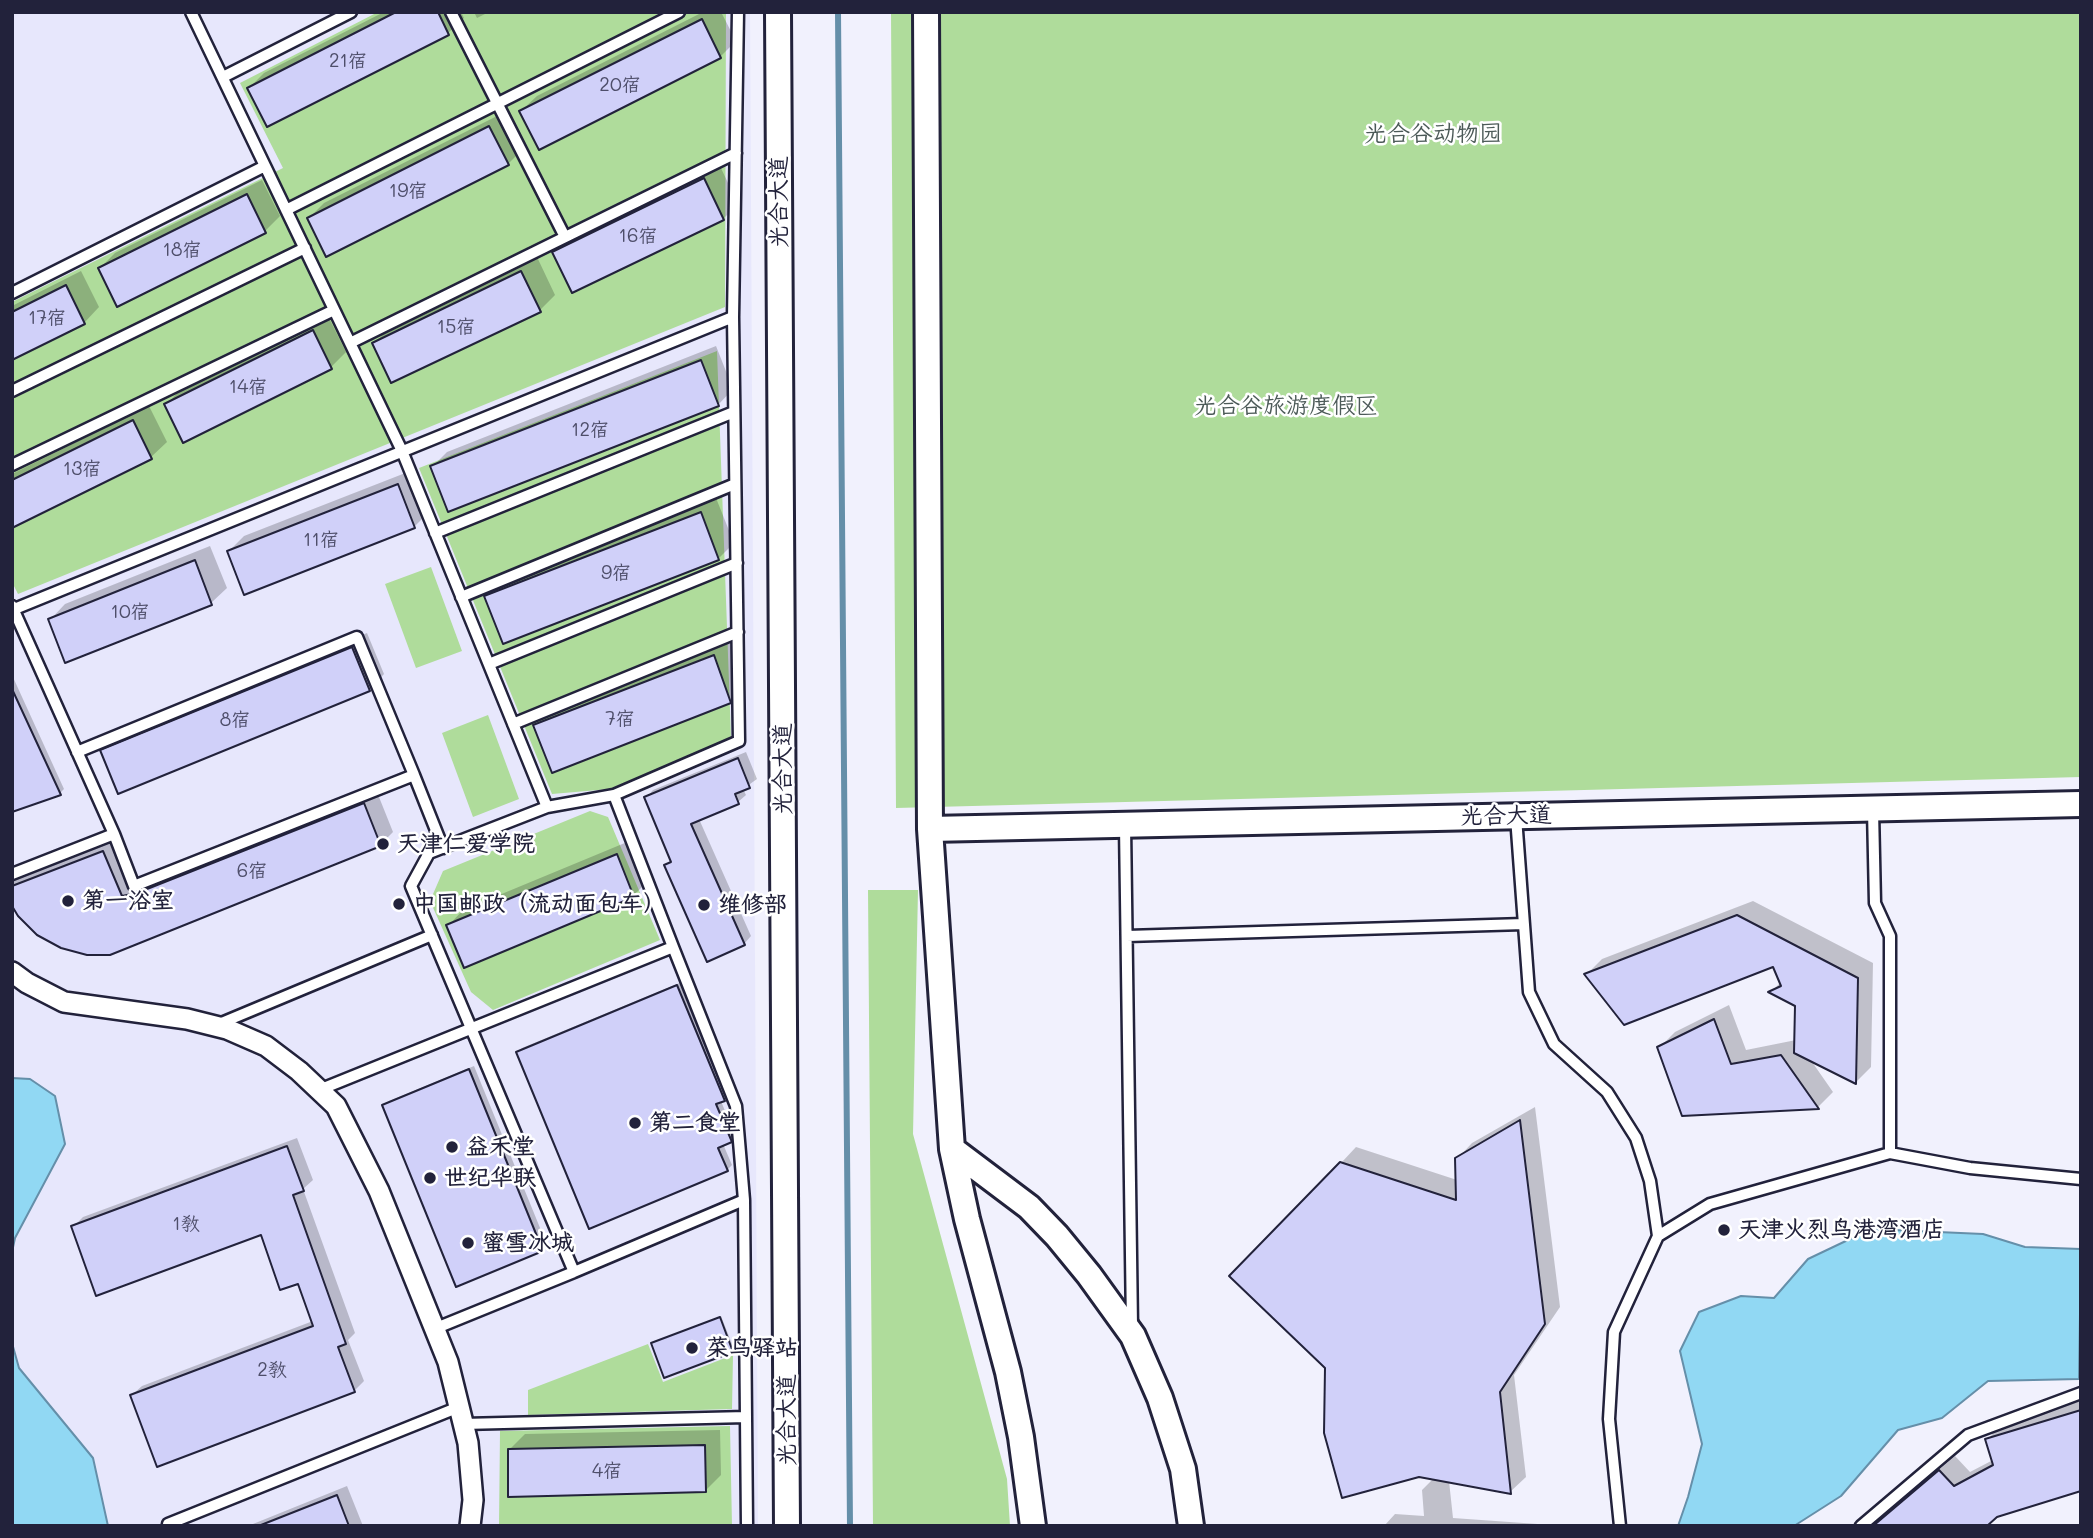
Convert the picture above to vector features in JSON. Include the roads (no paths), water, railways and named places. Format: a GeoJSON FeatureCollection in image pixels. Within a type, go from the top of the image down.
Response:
{"type":"FeatureCollection","features":[{"type":"Feature","properties":{"kind":"street","name":"光合大道"},"geometry":{"type":"LineString","coordinates":[[778,12],[787,1526]]}},
{"type":"Feature","properties":{"kind":"street"},"geometry":{"type":"LineString","coordinates":[[926,12],[930,829],[952,1149],[967,1219],[1008,1373],[1021,1437],[1033,1526]]}},
{"type":"Feature","properties":{"kind":"street","name":"光合大道"},"geometry":{"type":"LineString","coordinates":[[930,829],[2081,803]]}},
{"type":"Feature","properties":{"kind":"street"},"geometry":{"type":"LineString","coordinates":[[12,972],[64,1002],[187,1019],[267,1046],[336,1106],[379,1191],[447,1362],[468,1443],[473,1500],[470,1526]]}},
{"type":"Feature","properties":{"kind":"street"},"geometry":{"type":"LineString","coordinates":[[952,1149],[1029,1207],[1048,1226],[1089,1275],[1132,1336],[1160,1398],[1183,1469],[1191,1526]]}},
{"type":"Feature","properties":{"kind":"lane"},"geometry":{"type":"LineString","coordinates":[[191,12],[402,451],[547,807]]}},
{"type":"Feature","properties":{"kind":"lane"},"geometry":{"type":"LineString","coordinates":[[223,77],[351,12]]}},
{"type":"Feature","properties":{"kind":"lane"},"geometry":{"type":"LineString","coordinates":[[451,12],[565,237]]}},
{"type":"Feature","properties":{"kind":"lane"},"geometry":{"type":"LineString","coordinates":[[286,210],[679,12]]}},
{"type":"Feature","properties":{"kind":"lane"},"geometry":{"type":"LineString","coordinates":[[574,1272],[411,886],[429,853],[547,807],[614,795],[739,741],[733,317],[738,12]]}},
{"type":"Feature","properties":{"kind":"lane"},"geometry":{"type":"LineString","coordinates":[[350,343],[736,153]]}},
{"type":"Feature","properties":{"kind":"lane"},"geometry":{"type":"LineString","coordinates":[[12,293],[265,166]]}},
{"type":"Feature","properties":{"kind":"lane"},"geometry":{"type":"LineString","coordinates":[[12,391],[305,248]]}},
{"type":"Feature","properties":{"kind":"lane"},"geometry":{"type":"LineString","coordinates":[[12,465],[334,310]]}},
{"type":"Feature","properties":{"kind":"lane"},"geometry":{"type":"LineString","coordinates":[[414,775],[134,886],[114,834],[13,608],[733,317]]}},
{"type":"Feature","properties":{"kind":"lane"},"geometry":{"type":"LineString","coordinates":[[435,533],[734,412]]}},
{"type":"Feature","properties":{"kind":"lane"},"geometry":{"type":"LineString","coordinates":[[461,597],[735,484]]}},
{"type":"Feature","properties":{"kind":"lane"},"geometry":{"type":"LineString","coordinates":[[489,664],[737,563]]}},
{"type":"Feature","properties":{"kind":"lane"},"geometry":{"type":"LineString","coordinates":[[513,724],[738,632]]}},
{"type":"Feature","properties":{"kind":"lane"},"geometry":{"type":"LineString","coordinates":[[77,752],[358,638],[443,848]]}},
{"type":"Feature","properties":{"kind":"lane"},"geometry":{"type":"LineString","coordinates":[[614,795],[736,1106],[744,1200],[747,1526]]}},
{"type":"Feature","properties":{"kind":"lane"},"geometry":{"type":"LineString","coordinates":[[1873,807],[1875,903],[1890,936],[1891,1153]]}},
{"type":"Feature","properties":{"kind":"lane"},"geometry":{"type":"LineString","coordinates":[[1516,816],[1528,992],[1554,1044],[1607,1091],[1636,1138],[1650,1181],[1658,1236],[1614,1332],[1609,1419],[1620,1526]]}},
{"type":"Feature","properties":{"kind":"lane"},"geometry":{"type":"LineString","coordinates":[[1125,826],[1132,1336]]}},
{"type":"Feature","properties":{"kind":"lane"},"geometry":{"type":"LineString","coordinates":[[12,874],[114,834]]}},
{"type":"Feature","properties":{"kind":"lane"},"geometry":{"type":"LineString","coordinates":[[1127,936],[1524,924]]}},
{"type":"Feature","properties":{"kind":"lane"},"geometry":{"type":"LineString","coordinates":[[214,1026],[432,936]]}},
{"type":"Feature","properties":{"kind":"lane"},"geometry":{"type":"LineString","coordinates":[[319,1090],[673,947]]}},
{"type":"Feature","properties":{"kind":"lane"},"geometry":{"type":"LineString","coordinates":[[1658,1236],[1710,1204],[1891,1153],[1970,1168],[2081,1179]]}},
{"type":"Feature","properties":{"kind":"lane"},"geometry":{"type":"LineString","coordinates":[[434,1329],[744,1200]]}},
{"type":"Feature","properties":{"kind":"lane"},"geometry":{"type":"LineString","coordinates":[[1861,1526],[1968,1435],[2081,1393]]}},
{"type":"Feature","properties":{"kind":"lane"},"geometry":{"type":"LineString","coordinates":[[167,1524],[461,1415],[746,1417]]}},
{"type":"Feature","properties":{"kind":"water"},"geometry":{"type":"Polygon","coordinates":[[[12,1078],[30,1079],[55,1096],[65,1144],[15,1238],[12,1252],[12,1078]]]}},
{"type":"Feature","properties":{"kind":"water"},"geometry":{"type":"Polygon","coordinates":[[[1871,1229],[1983,1234],[2025,1247],[2081,1249],[2079,1379],[1988,1381],[1942,1418],[1898,1430],[1841,1496],[1794,1526],[1678,1526],[1702,1444],[1680,1351],[1699,1312],[1741,1296],[1774,1298],[1808,1259],[1871,1229]]]}},
{"type":"Feature","properties":{"kind":"water"},"geometry":{"type":"Polygon","coordinates":[[[12,1343],[19,1368],[93,1458],[108,1526],[12,1526],[12,1343]]]}},
{"type":"Feature","properties":{"kind":"waterway"},"geometry":{"type":"LineString","coordinates":[[838,12],[850,1526]]}},
{"type":"Feature","properties":{"kind":"place","name":"天津仁爱学院"},"geometry":{"type":"Point","coordinates":[383,844]}},
{"type":"Feature","properties":{"kind":"place","name":"第一浴室"},"geometry":{"type":"Point","coordinates":[68,901]}},
{"type":"Feature","properties":{"kind":"place","name":"中国邮政（流动面包车）"},"geometry":{"type":"Point","coordinates":[399,904]}},
{"type":"Feature","properties":{"kind":"place","name":"维修部"},"geometry":{"type":"Point","coordinates":[704,905]}},
{"type":"Feature","properties":{"kind":"place","name":"第二食堂"},"geometry":{"type":"Point","coordinates":[635,1123]}},
{"type":"Feature","properties":{"kind":"place","name":"益禾堂"},"geometry":{"type":"Point","coordinates":[452,1147]}},
{"type":"Feature","properties":{"kind":"place","name":"世纪华联"},"geometry":{"type":"Point","coordinates":[430,1178]}},
{"type":"Feature","properties":{"kind":"place","name":"天津火烈鸟港湾酒店"},"geometry":{"type":"Point","coordinates":[1724,1230]}},
{"type":"Feature","properties":{"kind":"place","name":"蜜雪冰城"},"geometry":{"type":"Point","coordinates":[468,1243]}},
{"type":"Feature","properties":{"kind":"place","name":"菜鸟驿站"},"geometry":{"type":"Point","coordinates":[692,1348]}},
{"type":"Feature","properties":{"kind":"park label","name":"光合谷动物园"},"geometry":{"type":"Point","coordinates":[1433,134]}},
{"type":"Feature","properties":{"kind":"park label","name":"光合谷旅游度假区"},"geometry":{"type":"Point","coordinates":[1286,406]}}]}
